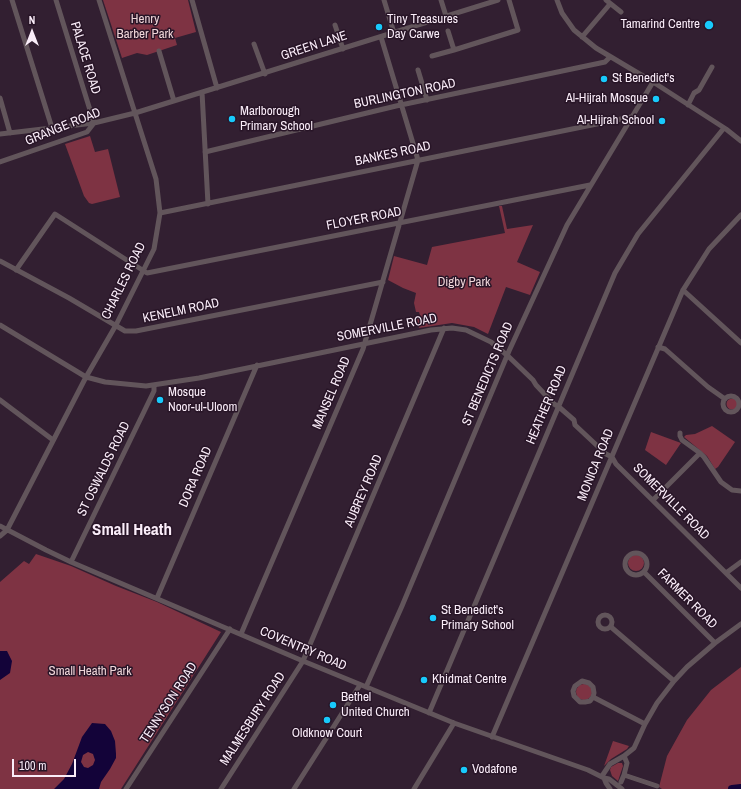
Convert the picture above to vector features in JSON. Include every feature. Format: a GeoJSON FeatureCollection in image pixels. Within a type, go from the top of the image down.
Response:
{"type":"FeatureCollection","features":[{"type":"Feature","properties":{"kind":"street"},"geometry":{"type":"LineString","coordinates":[[12,0],[52,128]]}},
{"type":"Feature","properties":{"kind":"street","name":"PALACE ROAD"},"geometry":{"type":"LineString","coordinates":[[56,0],[94,123]]}},
{"type":"Feature","properties":{"kind":"street","name":"CHARLES ROAD"},"geometry":{"type":"LineString","coordinates":[[7,530],[86,377],[116,325],[154,249],[160,213],[156,180],[98,0]]}},
{"type":"Feature","properties":{"kind":"street"},"geometry":{"type":"LineString","coordinates":[[192,0],[217,88]]}},
{"type":"Feature","properties":{"kind":"street"},"geometry":{"type":"LineString","coordinates":[[384,0],[394,32]]}},
{"type":"Feature","properties":{"kind":"street"},"geometry":{"type":"LineString","coordinates":[[441,0],[446,16]]}},
{"type":"Feature","properties":{"kind":"street","name":"GREEN LANE"},"geometry":{"type":"LineString","coordinates":[[135,113],[498,0]]}},
{"type":"Feature","properties":{"kind":"street"},"geometry":{"type":"LineString","coordinates":[[432,56],[518,30],[509,0]]}},
{"type":"Feature","properties":{"kind":"street"},"geometry":{"type":"LineString","coordinates":[[557,0],[562,13],[574,30],[582,37],[610,57],[653,82],[724,128],[741,141]]}},
{"type":"Feature","properties":{"kind":"street"},"geometry":{"type":"LineString","coordinates":[[582,37],[608,2],[621,12]]}},
{"type":"Feature","properties":{"kind":"street"},"geometry":{"type":"LineString","coordinates":[[335,25],[343,49]]}},
{"type":"Feature","properties":{"kind":"street"},"geometry":{"type":"LineString","coordinates":[[448,31],[454,50]]}},
{"type":"Feature","properties":{"kind":"street"},"geometry":{"type":"LineString","coordinates":[[381,37],[418,160]]}},
{"type":"Feature","properties":{"kind":"street"},"geometry":{"type":"LineString","coordinates":[[254,44],[264,74]]}},
{"type":"Feature","properties":{"kind":"street"},"geometry":{"type":"LineString","coordinates":[[160,51],[174,101]]}},
{"type":"Feature","properties":{"kind":"street","name":"BURLINGTON ROAD"},"geometry":{"type":"LineString","coordinates":[[205,152],[402,105],[605,62],[610,57]]}},
{"type":"Feature","properties":{"kind":"street"},"geometry":{"type":"LineString","coordinates":[[688,105],[694,93],[699,90],[712,67]]}},
{"type":"Feature","properties":{"kind":"street"},"geometry":{"type":"LineString","coordinates":[[418,70],[427,100]]}},
{"type":"Feature","properties":{"kind":"street","name":"ST BENEDICTS ROAD"},"geometry":{"type":"LineString","coordinates":[[294,789],[363,686],[402,606],[508,356],[567,225],[653,82]]}},
{"type":"Feature","properties":{"kind":"street"},"geometry":{"type":"LineString","coordinates":[[202,92],[208,204]]}},
{"type":"Feature","properties":{"kind":"street"},"geometry":{"type":"LineString","coordinates":[[0,98],[10,133]]}},
{"type":"Feature","properties":{"kind":"street","name":"GRANGE ROAD"},"geometry":{"type":"LineString","coordinates":[[0,162],[87,132],[94,123],[135,113]]}},
{"type":"Feature","properties":{"kind":"street","name":"BANKES ROAD"},"geometry":{"type":"LineString","coordinates":[[160,213],[631,117]]}},
{"type":"Feature","properties":{"kind":"street"},"geometry":{"type":"LineString","coordinates":[[0,134],[94,123]]}},
{"type":"Feature","properties":{"kind":"street","name":"HEATHER ROAD"},"geometry":{"type":"LineString","coordinates":[[429,713],[615,273],[638,234],[724,128]]}},
{"type":"Feature","properties":{"kind":"street","name":"MANSEL ROAD"},"geometry":{"type":"LineString","coordinates":[[241,634],[365,343],[418,160]]}},
{"type":"Feature","properties":{"kind":"street","name":"FLOYER ROAD"},"geometry":{"type":"LineString","coordinates":[[143,271],[148,273],[590,185]]}},
{"type":"Feature","properties":{"kind":"street"},"geometry":{"type":"LineString","coordinates":[[16,270],[55,214],[143,271]]}},
{"type":"Feature","properties":{"kind":"street","name":"MONICA ROAD"},"geometry":{"type":"LineString","coordinates":[[492,736],[683,290],[710,249],[741,214]]}},
{"type":"Feature","properties":{"kind":"street","name":"KENELM ROAD"},"geometry":{"type":"LineString","coordinates":[[0,261],[125,331],[136,331],[383,282]]}},
{"type":"Feature","properties":{"kind":"street"},"geometry":{"type":"LineString","coordinates":[[683,290],[741,343]]}},
{"type":"Feature","properties":{"kind":"street","name":"SOMERVILLE ROAD"},"geometry":{"type":"LineString","coordinates":[[0,325],[86,377],[98,381],[124,385],[154,386],[431,330],[444,328],[466,330],[491,342],[508,356],[533,380],[554,404],[574,420],[575,425],[606,454],[612,457],[616,464],[741,588]]}},
{"type":"Feature","properties":{"kind":"street","name":"AUBREY ROAD"},"geometry":{"type":"LineString","coordinates":[[304,661],[444,328]]}},
{"type":"Feature","properties":{"kind":"street"},"geometry":{"type":"LineString","coordinates":[[658,347],[665,349],[708,387],[725,399]]}},
{"type":"Feature","properties":{"kind":"street","name":"DORA ROAD"},"geometry":{"type":"LineString","coordinates":[[157,598],[256,365]]}},
{"type":"Feature","properties":{"kind":"street","name":"ST OSWALDS ROAD"},"geometry":{"type":"LineString","coordinates":[[72,562],[154,391],[154,386]]}},
{"type":"Feature","properties":{"kind":"street"},"geometry":{"type":"LineString","coordinates":[[730,396],[736,398],[740,402],[740,409],[733,412],[726,410],[723,406],[725,399],[730,396]]}},
{"type":"Feature","properties":{"kind":"street"},"geometry":{"type":"LineString","coordinates":[[0,400],[53,440]]}},
{"type":"Feature","properties":{"kind":"street"},"geometry":{"type":"LineString","coordinates":[[680,433],[682,440],[704,457],[721,482],[732,490],[741,491]]}},
{"type":"Feature","properties":{"kind":"street"},"geometry":{"type":"LineString","coordinates":[[653,500],[700,453]]}},
{"type":"Feature","properties":{"kind":"street","name":"COVENTRY ROAD"},"geometry":{"type":"LineString","coordinates":[[0,526],[72,562],[230,630],[454,723],[573,764],[609,779],[622,789]]}},
{"type":"Feature","properties":{"kind":"street"},"geometry":{"type":"LineString","coordinates":[[0,536],[7,530]]}},
{"type":"Feature","properties":{"kind":"street","name":"FARMER ROAD"},"geometry":{"type":"LineString","coordinates":[[639,553],[646,559],[647,563],[644,572],[635,575],[627,570],[625,562],[630,554],[639,553]]}},
{"type":"Feature","properties":{"kind":"street"},"geometry":{"type":"LineString","coordinates":[[726,573],[741,562]]}},
{"type":"Feature","properties":{"kind":"street","name":"FARMER ROAD"},"geometry":{"type":"LineString","coordinates":[[644,572],[715,643]]}},
{"type":"Feature","properties":{"kind":"street"},"geometry":{"type":"LineString","coordinates":[[610,789],[603,777],[610,764],[634,748],[644,724],[657,703],[674,681],[687,667],[715,643],[741,624]]}},
{"type":"Feature","properties":{"kind":"street"},"geometry":{"type":"LineString","coordinates":[[611,627],[674,681]]}},
{"type":"Feature","properties":{"kind":"street","name":"TENNYSON ROAD"},"geometry":{"type":"LineString","coordinates":[[126,789],[230,630]]}},
{"type":"Feature","properties":{"kind":"street","name":"MALMESBURY ROAD"},"geometry":{"type":"LineString","coordinates":[[221,789],[304,661]]}},
{"type":"Feature","properties":{"kind":"street"},"geometry":{"type":"LineString","coordinates":[[582,681],[589,683],[593,687],[593,697],[590,701],[580,702],[574,696],[573,691],[575,686],[582,681]]}},
{"type":"Feature","properties":{"kind":"street"},"geometry":{"type":"LineString","coordinates":[[593,697],[644,724]]}},
{"type":"Feature","properties":{"kind":"street"},"geometry":{"type":"LineString","coordinates":[[414,789],[454,723]]}},
{"type":"Feature","properties":{"kind":"street"},"geometry":{"type":"LineString","coordinates":[[621,782],[627,767],[624,756]]}},
{"type":"Feature","properties":{"kind":"street"},"geometry":{"type":"LineString","coordinates":[[624,775],[657,786]]}},
{"type":"Feature","properties":{"kind":"green space","name":"Henry Barber Park"},"geometry":{"type":"Polygon","coordinates":[[[103,0],[188,0],[196,32],[175,38],[177,45],[147,55],[137,53],[122,58],[103,0]]]}},
{"type":"Feature","properties":{"kind":"green space"},"geometry":{"type":"Polygon","coordinates":[[[90,136],[95,152],[108,149],[120,197],[92,204],[89,203],[84,196],[65,144],[90,136]]]}},
{"type":"Feature","properties":{"kind":"green space","name":"Digby Park"},"geometry":{"type":"Polygon","coordinates":[[[499,206],[502,206],[507,229],[533,225],[517,262],[540,272],[530,295],[506,287],[488,334],[474,327],[452,323],[419,328],[417,319],[421,318],[419,312],[416,312],[414,303],[416,293],[388,280],[394,256],[427,265],[432,247],[505,233],[499,206]]]}},
{"type":"Feature","properties":{"kind":"green space"},"geometry":{"type":"Polygon","coordinates":[[[732,398],[736,400],[738,404],[736,408],[732,410],[728,408],[726,404],[728,400],[732,398]]]}},
{"type":"Feature","properties":{"kind":"green space"},"geometry":{"type":"Polygon","coordinates":[[[712,426],[735,442],[718,467],[715,469],[707,456],[684,437],[686,435],[695,434],[712,426]]]}},
{"type":"Feature","properties":{"kind":"green space"},"geometry":{"type":"Polygon","coordinates":[[[651,432],[681,443],[666,465],[645,450],[651,432]]]}},
{"type":"Feature","properties":{"kind":"green space","name":"Small Heath Park"},"geometry":{"type":"Polygon","coordinates":[[[36,554],[71,566],[157,602],[221,632],[121,789],[0,789],[0,582],[24,561],[29,564],[36,554]]]}},
{"type":"Feature","properties":{"kind":"green space"},"geometry":{"type":"Polygon","coordinates":[[[633,555],[639,555],[644,560],[642,569],[639,571],[633,571],[628,566],[628,560],[633,555]]]}},
{"type":"Feature","properties":{"kind":"green space"},"geometry":{"type":"Polygon","coordinates":[[[741,667],[741,789],[662,789],[659,787],[667,756],[687,720],[711,690],[741,667]]]}},
{"type":"Feature","properties":{"kind":"green space"},"geometry":{"type":"Polygon","coordinates":[[[581,684],[587,684],[592,689],[590,698],[587,700],[581,700],[576,695],[576,689],[581,684]]]}},
{"type":"Feature","properties":{"kind":"green space"},"geometry":{"type":"Polygon","coordinates":[[[613,741],[629,746],[604,766],[613,741]]]}},
{"type":"Feature","properties":{"kind":"green space"},"geometry":{"type":"Polygon","coordinates":[[[618,763],[622,763],[623,766],[618,781],[612,776],[610,770],[611,767],[618,763]]]}},
{"type":"Feature","properties":{"kind":"shaded area"},"geometry":{"type":"Polygon","coordinates":[[[0,651],[7,651],[12,661],[10,673],[0,680],[0,651]]]}},
{"type":"Feature","properties":{"kind":"shaded area"},"geometry":{"type":"Polygon","coordinates":[[[92,723],[105,724],[111,731],[115,741],[116,758],[101,782],[99,789],[54,789],[64,779],[72,764],[82,737],[92,723]],[[88,752],[83,755],[81,762],[84,767],[88,768],[93,765],[95,760],[93,754],[88,752]]]}},
{"type":"Feature","properties":{"kind":"waterway"},"geometry":{"type":"LineString","coordinates":[[732,789],[741,788]]}},
{"type":"Feature","properties":{"kind":"place","name":"Tamarind Centre"},"geometry":{"type":"Point","coordinates":[709,25]}},
{"type":"Feature","properties":{"kind":"place","name":"Tiny Treasures Day Carwe"},"geometry":{"type":"Point","coordinates":[379,27]}},
{"type":"Feature","properties":{"kind":"place","name":"St Benedict's"},"geometry":{"type":"Point","coordinates":[604,79]}},
{"type":"Feature","properties":{"kind":"place","name":"Al-Hijrah Mosque"},"geometry":{"type":"Point","coordinates":[656,99]}},
{"type":"Feature","properties":{"kind":"place","name":"Marlborough Primary School"},"geometry":{"type":"Point","coordinates":[232,119]}},
{"type":"Feature","properties":{"kind":"place","name":"Al-Hijrah School"},"geometry":{"type":"Point","coordinates":[662,121]}},
{"type":"Feature","properties":{"kind":"place","name":"Mosque Noor-ul-Uloom"},"geometry":{"type":"Point","coordinates":[160,400]}},
{"type":"Feature","properties":{"kind":"place","name":"St Benedict's Primary School"},"geometry":{"type":"Point","coordinates":[433,618]}},
{"type":"Feature","properties":{"kind":"place","name":"Khidmat Centre"},"geometry":{"type":"Point","coordinates":[424,680]}},
{"type":"Feature","properties":{"kind":"place","name":"Bethel United Church"},"geometry":{"type":"Point","coordinates":[333,705]}},
{"type":"Feature","properties":{"kind":"place","name":"Oldknow Court"},"geometry":{"type":"Point","coordinates":[327,720]}},
{"type":"Feature","properties":{"kind":"place","name":"Vodafone"},"geometry":{"type":"Point","coordinates":[464,770]}},
{"type":"Feature","properties":{"kind":"district","name":"Small Heath"},"geometry":{"type":"Point","coordinates":[132,530]}}]}
